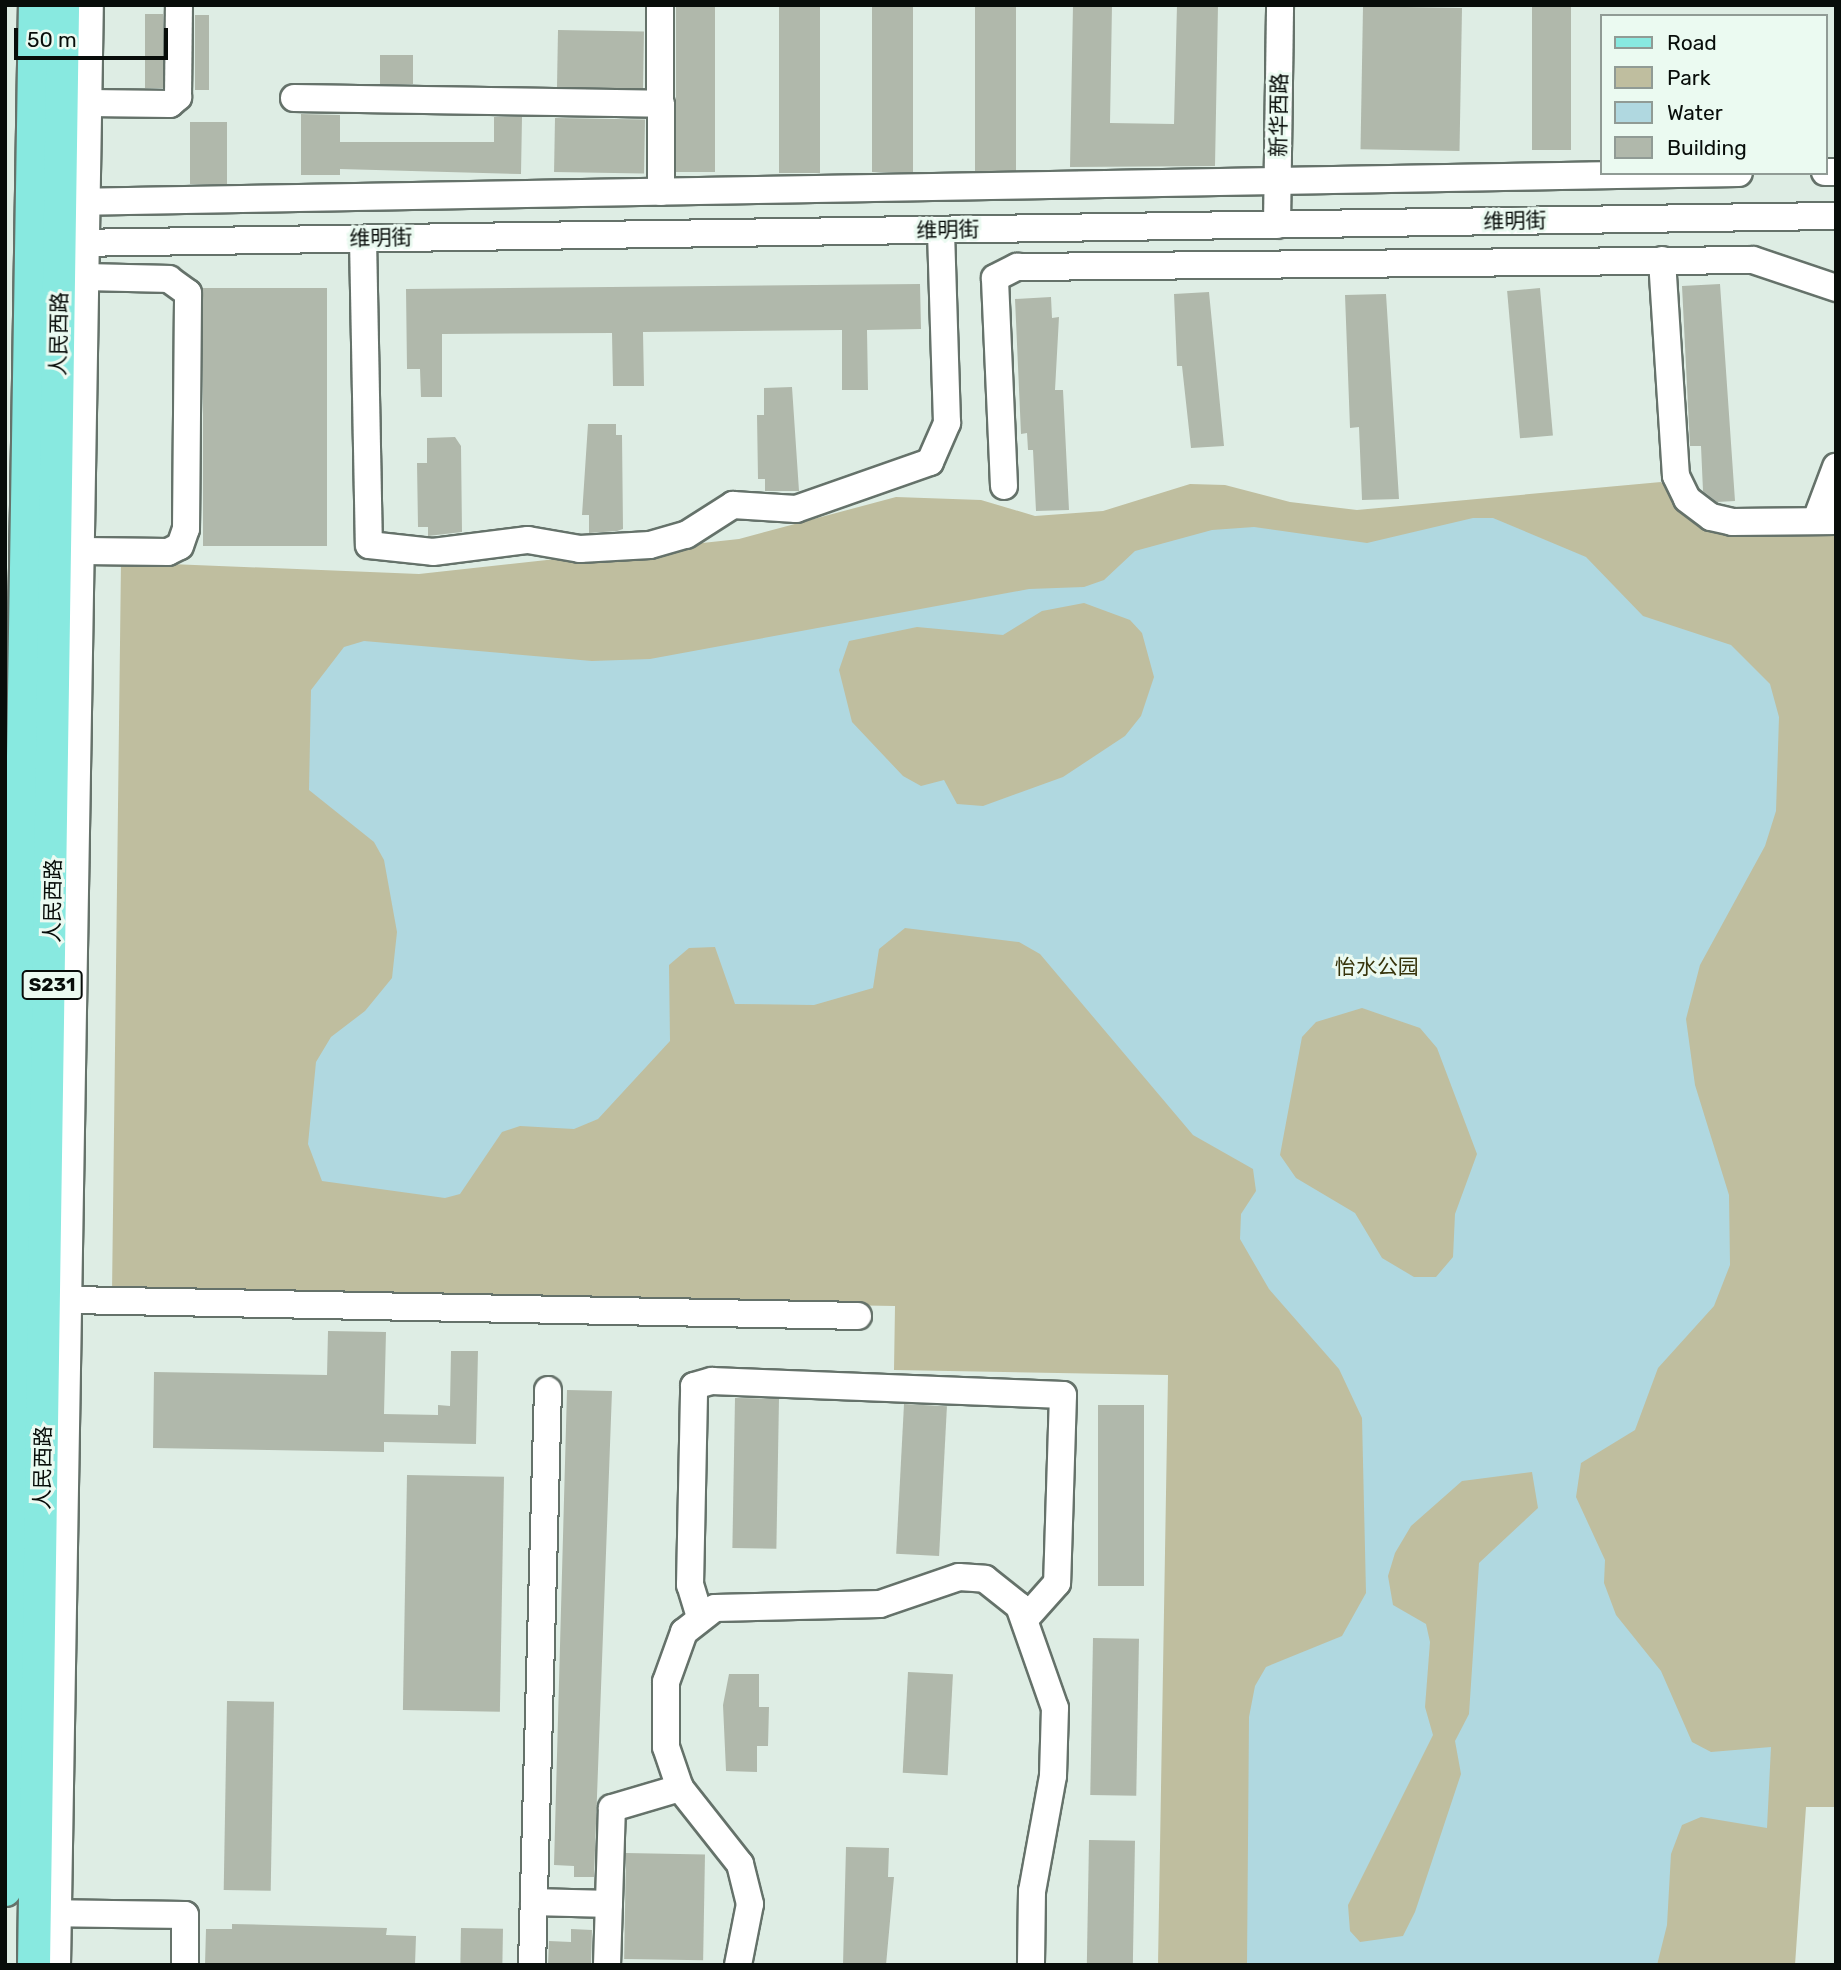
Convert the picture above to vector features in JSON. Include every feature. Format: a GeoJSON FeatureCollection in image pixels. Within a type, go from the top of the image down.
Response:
{"type":"FeatureCollection","features":[{"type":"Feature","properties":{"kind":"main road","name":"人民西路"},"geometry":{"type":"LineString","coordinates":[[5,1890],[11,1309],[35,5]]}},
{"type":"Feature","properties":{"kind":"main road","name":"人民西路"},"geometry":{"type":"LineString","coordinates":[[34,1965],[75,202],[63,5]]}},
{"type":"Feature","properties":{"kind":"street"},"geometry":{"type":"LineString","coordinates":[[75,202],[89,103],[90,5]]}},
{"type":"Feature","properties":{"kind":"street"},"geometry":{"type":"LineString","coordinates":[[89,103],[170,104],[178,97],[179,5]]}},
{"type":"Feature","properties":{"kind":"street"},"geometry":{"type":"LineString","coordinates":[[660,5],[661,192]]}},
{"type":"Feature","properties":{"kind":"street","name":"新华西路"},"geometry":{"type":"LineString","coordinates":[[1277,225],[1280,5]]}},
{"type":"Feature","properties":{"kind":"street"},"geometry":{"type":"LineString","coordinates":[[294,97],[661,104]]}},
{"type":"Feature","properties":{"kind":"street","name":"维明街"},"geometry":{"type":"LineString","coordinates":[[75,202],[1623,175]]}},
{"type":"Feature","properties":{"kind":"street","name":"维明街"},"geometry":{"type":"LineString","coordinates":[[74,243],[1836,216]]}},
{"type":"Feature","properties":{"kind":"street"},"geometry":{"type":"LineString","coordinates":[[363,239],[369,545],[433,552],[528,540],[580,549],[650,545],[686,535],[733,505],[796,509],[930,462],[947,423],[941,230]]}},
{"type":"Feature","properties":{"kind":"street"},"geometry":{"type":"LineString","coordinates":[[57,1965],[88,277],[74,243]]}},
{"type":"Feature","properties":{"kind":"street"},"geometry":{"type":"LineString","coordinates":[[1662,260],[1676,476],[1687,499],[1711,517],[1731,522],[1826,520],[1836,467]]}},
{"type":"Feature","properties":{"kind":"street"},"geometry":{"type":"LineString","coordinates":[[1004,486],[996,278],[1001,272],[1753,260],[1836,288]]}},
{"type":"Feature","properties":{"kind":"street"},"geometry":{"type":"LineString","coordinates":[[83,551],[168,552],[180,546],[186,528],[188,293],[169,279],[88,277]]}},
{"type":"Feature","properties":{"kind":"street"},"geometry":{"type":"LineString","coordinates":[[71,1300],[858,1316]]}},
{"type":"Feature","properties":{"kind":"street"},"geometry":{"type":"LineString","coordinates":[[700,1617],[690,1585],[694,1386],[712,1381],[1063,1395],[1057,1583],[1026,1619]]}},
{"type":"Feature","properties":{"kind":"street"},"geometry":{"type":"LineString","coordinates":[[532,1965],[548,1390]]}},
{"type":"Feature","properties":{"kind":"street"},"geometry":{"type":"LineString","coordinates":[[738,1965],[750,1904],[740,1864],[680,1788],[666,1747],[666,1682],[684,1632],[700,1617],[740,1605],[880,1604],[959,1577],[1004,1589],[1026,1619],[1055,1708],[1056,1742],[1032,1891],[1031,1965]]}},
{"type":"Feature","properties":{"kind":"street"},"geometry":{"type":"LineString","coordinates":[[607,1965],[612,1808],[680,1788]]}},
{"type":"Feature","properties":{"kind":"street"},"geometry":{"type":"LineString","coordinates":[[534,1902],[609,1904]]}},
{"type":"Feature","properties":{"kind":"street"},"geometry":{"type":"LineString","coordinates":[[35,1913],[186,1915],[185,1965]]}},
{"type":"Feature","properties":{"kind":"green space","name":"怡水公园"},"geometry":{"type":"Polygon","coordinates":[[[1661,482],[1696,525],[1733,535],[1836,536],[1836,1807],[1806,1807],[1795,1965],[1158,1965],[1168,1375],[894,1370],[895,1306],[112,1293],[121,562],[419,574],[739,539],[896,497],[981,500],[1035,516],[1103,511],[1190,484],[1225,485],[1290,502],[1357,510],[1661,482]]]}},
{"type":"Feature","properties":{"kind":"water"},"geometry":{"type":"Polygon","coordinates":[[[1473,518],[1493,518],[1586,557],[1643,616],[1731,645],[1770,684],[1779,717],[1776,811],[1765,846],[1700,965],[1686,1019],[1695,1085],[1729,1195],[1730,1265],[1714,1306],[1658,1368],[1635,1430],[1581,1463],[1576,1497],[1605,1560],[1604,1583],[1616,1615],[1661,1671],[1692,1742],[1711,1752],[1771,1747],[1767,1828],[1701,1817],[1682,1825],[1671,1854],[1667,1925],[1657,1965],[1247,1965],[1249,1717],[1255,1686],[1266,1667],[1342,1636],[1366,1593],[1362,1418],[1339,1369],[1269,1289],[1240,1239],[1241,1214],[1256,1191],[1253,1169],[1193,1135],[1040,954],[1019,942],[905,928],[879,949],[873,988],[814,1005],[735,1004],[715,947],[689,948],[669,965],[670,1041],[598,1119],[574,1129],[520,1126],[502,1132],[460,1194],[445,1198],[322,1181],[308,1144],[316,1062],[331,1037],[365,1011],[392,978],[397,932],[384,860],[374,842],[309,790],[311,690],[344,647],[364,641],[592,661],[650,659],[1029,589],[1084,587],[1104,580],[1135,551],[1212,530],[1254,527],[1367,543],[1473,518]],[[1084,603],[1042,611],[1003,635],[917,627],[849,641],[839,670],[852,722],[903,776],[921,786],[944,780],[957,804],[983,806],[1063,777],[1125,736],[1141,716],[1154,677],[1142,633],[1130,620],[1084,603]],[[1362,1008],[1316,1022],[1302,1037],[1280,1155],[1296,1178],[1355,1213],[1382,1258],[1414,1277],[1436,1277],[1453,1257],[1455,1214],[1477,1154],[1437,1048],[1420,1028],[1362,1008]],[[1532,1472],[1462,1481],[1411,1526],[1395,1553],[1388,1576],[1393,1605],[1426,1624],[1430,1642],[1425,1707],[1433,1735],[1348,1905],[1350,1931],[1360,1942],[1403,1936],[1415,1912],[1461,1774],[1455,1741],[1469,1714],[1479,1563],[1538,1508],[1532,1472]]]}},
{"type":"Feature","properties":{"kind":"building"},"geometry":{"type":"Polygon","coordinates":[[[676,5],[715,5],[715,172],[676,172],[676,5]]]}},
{"type":"Feature","properties":{"kind":"building"},"geometry":{"type":"Polygon","coordinates":[[[779,5],[820,5],[820,173],[779,173],[779,5]]]}},
{"type":"Feature","properties":{"kind":"building"},"geometry":{"type":"Polygon","coordinates":[[[872,5],[913,5],[913,172],[872,172],[872,5]]]}},
{"type":"Feature","properties":{"kind":"building"},"geometry":{"type":"Polygon","coordinates":[[[975,5],[1016,5],[1016,171],[975,171],[975,5]]]}},
{"type":"Feature","properties":{"kind":"building"},"geometry":{"type":"Polygon","coordinates":[[[1073,5],[1112,5],[1110,123],[1174,124],[1177,5],[1218,5],[1215,166],[1070,167],[1073,5]]]}},
{"type":"Feature","properties":{"kind":"building"},"geometry":{"type":"Polygon","coordinates":[[[1363,6],[1462,8],[1460,151],[1361,149],[1363,6]]]}},
{"type":"Feature","properties":{"kind":"building"},"geometry":{"type":"Polygon","coordinates":[[[1532,6],[1571,6],[1571,150],[1532,150],[1532,6]]]}},
{"type":"Feature","properties":{"kind":"building"},"geometry":{"type":"Polygon","coordinates":[[[145,14],[163,14],[163,88],[145,88],[145,14]]]}},
{"type":"Feature","properties":{"kind":"building"},"geometry":{"type":"Polygon","coordinates":[[[195,15],[209,15],[209,90],[195,90],[195,15]]]}},
{"type":"Feature","properties":{"kind":"building"},"geometry":{"type":"Polygon","coordinates":[[[558,30],[644,32],[643,88],[557,87],[558,30]]]}},
{"type":"Feature","properties":{"kind":"building"},"geometry":{"type":"Polygon","coordinates":[[[380,55],[413,55],[413,84],[380,84],[380,55]]]}},
{"type":"Feature","properties":{"kind":"building"},"geometry":{"type":"Polygon","coordinates":[[[301,114],[340,115],[340,142],[494,142],[494,117],[522,117],[521,174],[340,169],[340,175],[301,175],[301,114]]]}},
{"type":"Feature","properties":{"kind":"building"},"geometry":{"type":"Polygon","coordinates":[[[555,118],[645,120],[644,174],[554,172],[555,118]]]}},
{"type":"Feature","properties":{"kind":"building"},"geometry":{"type":"Polygon","coordinates":[[[190,122],[227,122],[227,184],[190,184],[190,122]]]}},
{"type":"Feature","properties":{"kind":"building"},"geometry":{"type":"Polygon","coordinates":[[[920,284],[921,329],[867,330],[868,390],[842,390],[842,330],[643,332],[644,386],[613,386],[612,333],[442,334],[442,397],[421,397],[420,369],[407,369],[406,289],[920,284]]]}},
{"type":"Feature","properties":{"kind":"building"},"geometry":{"type":"Polygon","coordinates":[[[1720,284],[1735,501],[1717,502],[1703,491],[1701,446],[1690,446],[1682,286],[1720,284]]]}},
{"type":"Feature","properties":{"kind":"building"},"geometry":{"type":"Polygon","coordinates":[[[203,288],[327,288],[327,546],[203,546],[203,288]]]}},
{"type":"Feature","properties":{"kind":"building"},"geometry":{"type":"Polygon","coordinates":[[[1540,288],[1553,435],[1520,438],[1507,291],[1540,288]]]}},
{"type":"Feature","properties":{"kind":"building"},"geometry":{"type":"Polygon","coordinates":[[[1209,292],[1224,446],[1191,448],[1182,366],[1177,366],[1174,294],[1209,292]]]}},
{"type":"Feature","properties":{"kind":"building"},"geometry":{"type":"Polygon","coordinates":[[[1386,294],[1399,499],[1362,500],[1359,427],[1350,428],[1345,295],[1386,294]]]}},
{"type":"Feature","properties":{"kind":"building"},"geometry":{"type":"Polygon","coordinates":[[[1051,297],[1052,318],[1059,317],[1055,390],[1063,390],[1069,510],[1036,511],[1033,450],[1028,450],[1027,433],[1021,434],[1015,299],[1051,297]]]}},
{"type":"Feature","properties":{"kind":"building"},"geometry":{"type":"Polygon","coordinates":[[[792,387],[799,491],[765,491],[765,479],[758,479],[757,415],[764,415],[764,388],[792,387]]]}},
{"type":"Feature","properties":{"kind":"building"},"geometry":{"type":"Polygon","coordinates":[[[588,424],[616,424],[616,435],[622,435],[623,529],[617,531],[589,533],[589,515],[582,515],[588,424]]]}},
{"type":"Feature","properties":{"kind":"building"},"geometry":{"type":"Polygon","coordinates":[[[455,437],[461,446],[462,532],[428,536],[428,527],[418,527],[417,463],[427,463],[427,438],[455,437]]]}},
{"type":"Feature","properties":{"kind":"building"},"geometry":{"type":"Polygon","coordinates":[[[328,1331],[386,1332],[384,1414],[438,1415],[438,1405],[450,1406],[451,1351],[478,1351],[476,1444],[384,1442],[384,1452],[153,1448],[154,1372],[327,1375],[328,1331]]]}},
{"type":"Feature","properties":{"kind":"building"},"geometry":{"type":"Polygon","coordinates":[[[567,1390],[612,1391],[594,1877],[574,1877],[574,1866],[554,1865],[567,1390]]]}},
{"type":"Feature","properties":{"kind":"building"},"geometry":{"type":"Polygon","coordinates":[[[735,1398],[779,1399],[776,1549],[732,1548],[735,1398]]]}},
{"type":"Feature","properties":{"kind":"building"},"geometry":{"type":"Polygon","coordinates":[[[904,1404],[947,1406],[939,1556],[896,1554],[904,1404]]]}},
{"type":"Feature","properties":{"kind":"building"},"geometry":{"type":"Polygon","coordinates":[[[1098,1405],[1144,1405],[1144,1586],[1098,1586],[1098,1405]]]}},
{"type":"Feature","properties":{"kind":"building"},"geometry":{"type":"Polygon","coordinates":[[[407,1475],[504,1477],[500,1712],[403,1710],[407,1475]]]}},
{"type":"Feature","properties":{"kind":"building"},"geometry":{"type":"Polygon","coordinates":[[[1093,1638],[1139,1639],[1136,1796],[1090,1795],[1093,1638]]]}},
{"type":"Feature","properties":{"kind":"building"},"geometry":{"type":"Polygon","coordinates":[[[908,1672],[953,1674],[948,1775],[903,1773],[908,1672]]]}},
{"type":"Feature","properties":{"kind":"building"},"geometry":{"type":"Polygon","coordinates":[[[729,1674],[759,1674],[759,1707],[769,1707],[768,1746],[757,1746],[757,1772],[726,1771],[723,1705],[729,1674]]]}},
{"type":"Feature","properties":{"kind":"building"},"geometry":{"type":"Polygon","coordinates":[[[227,1701],[274,1702],[271,1891],[224,1890],[227,1701]]]}},
{"type":"Feature","properties":{"kind":"building"},"geometry":{"type":"Polygon","coordinates":[[[1089,1840],[1135,1841],[1133,1965],[1087,1965],[1089,1840]]]}},
{"type":"Feature","properties":{"kind":"building"},"geometry":{"type":"Polygon","coordinates":[[[846,1847],[889,1848],[888,1877],[894,1877],[886,1965],[843,1965],[846,1847]]]}},
{"type":"Feature","properties":{"kind":"building"},"geometry":{"type":"Polygon","coordinates":[[[626,1853],[705,1854],[703,1960],[624,1959],[626,1853]]]}},
{"type":"Feature","properties":{"kind":"building"},"geometry":{"type":"Polygon","coordinates":[[[232,1924],[387,1928],[386,1935],[416,1936],[415,1965],[205,1965],[206,1929],[232,1929],[232,1924]]]}},
{"type":"Feature","properties":{"kind":"building"},"geometry":{"type":"Polygon","coordinates":[[[461,1928],[503,1929],[502,1965],[460,1965],[461,1928]]]}},
{"type":"Feature","properties":{"kind":"building"},"geometry":{"type":"Polygon","coordinates":[[[571,1929],[592,1930],[591,1965],[548,1965],[549,1941],[571,1942],[571,1929]]]}}]}
